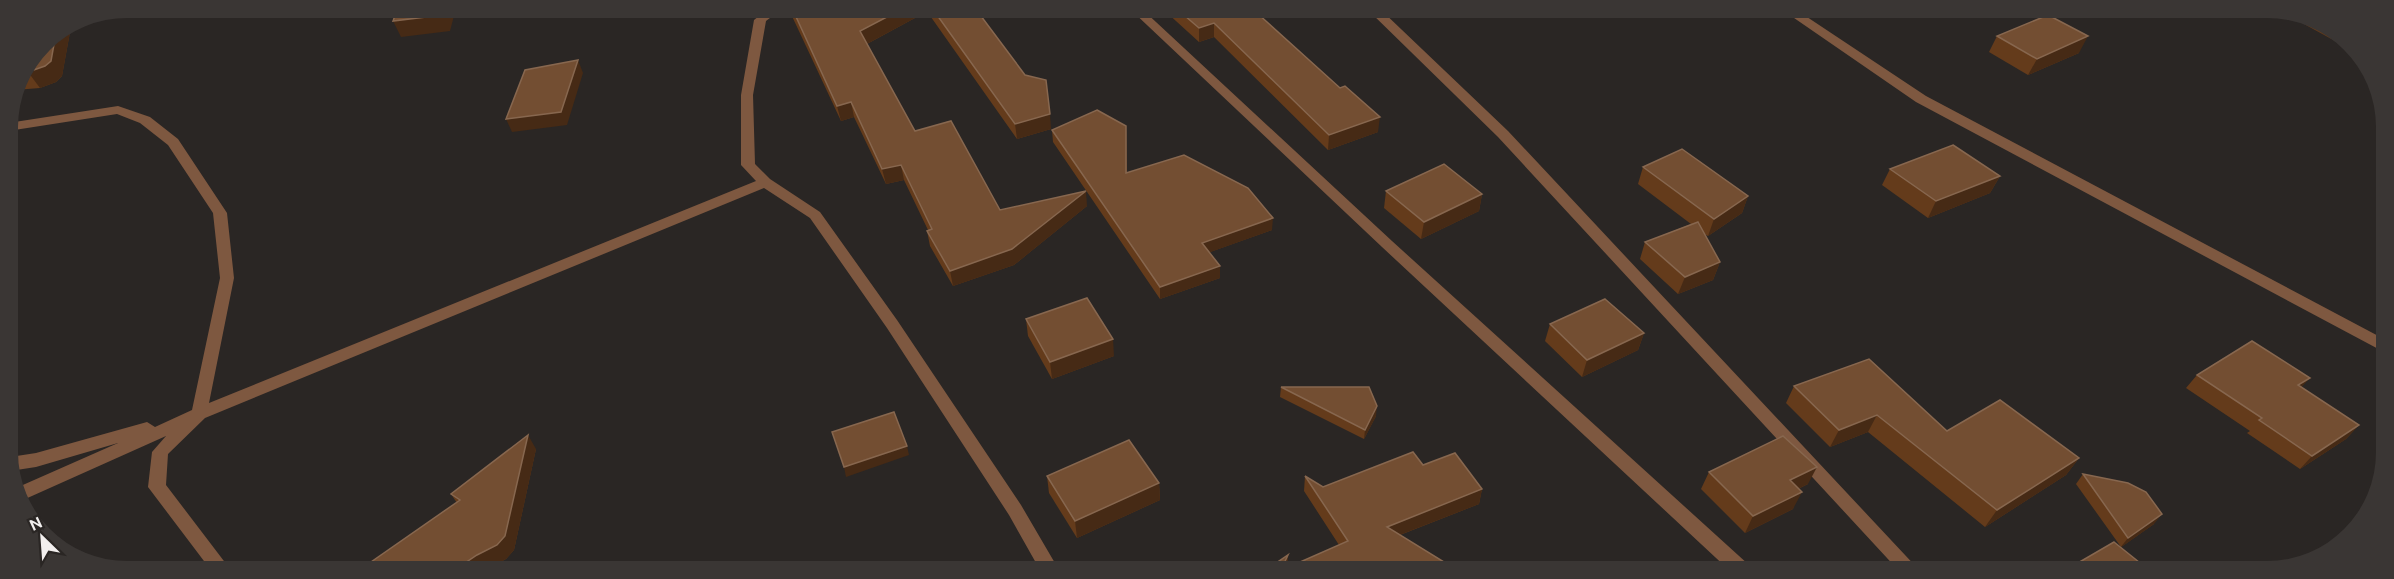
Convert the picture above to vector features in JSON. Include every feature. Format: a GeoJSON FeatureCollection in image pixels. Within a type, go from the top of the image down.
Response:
{"type":"FeatureCollection","features":[{"type":"Feature","properties":{"kind":"street"},"geometry":{"type":"LineString","coordinates":[[763,18],[760,20],[747,95],[748,165],[765,182],[814,215],[892,324],[1015,510],[1045,561]]}},
{"type":"Feature","properties":{"kind":"street"},"geometry":{"type":"LineString","coordinates":[[1146,18],[1387,244],[1732,561]]}},
{"type":"Feature","properties":{"kind":"street"},"geometry":{"type":"LineString","coordinates":[[1382,18],[1503,134],[1902,561]]}},
{"type":"Feature","properties":{"kind":"street"},"geometry":{"type":"LineString","coordinates":[[1800,18],[1921,99],[2376,342]]}},
{"type":"Feature","properties":{"kind":"street"},"geometry":{"type":"LineString","coordinates":[[18,125],[118,110],[146,120],[172,142],[220,213],[227,278],[199,414],[160,452],[158,487],[216,561]]}},
{"type":"Feature","properties":{"kind":"street"},"geometry":{"type":"LineString","coordinates":[[25,492],[199,414],[765,182]]}},
{"type":"Feature","properties":{"kind":"street"},"geometry":{"type":"LineString","coordinates":[[19,463],[36,460],[199,414]]}},
{"type":"Feature","properties":{"kind":"building"},"geometry":{"type":"Polygon","coordinates":[[[394,18],[418,18],[393,21],[394,18]]]}},
{"type":"Feature","properties":{"kind":"building"},"geometry":{"type":"Polygon","coordinates":[[[797,18],[885,18],[860,31],[915,131],[951,121],[1000,210],[1086,191],[1012,249],[950,271],[927,231],[932,229],[901,165],[882,169],[851,102],[837,106],[797,18]]]}},
{"type":"Feature","properties":{"kind":"building"},"geometry":{"type":"Polygon","coordinates":[[[939,18],[982,18],[1025,75],[1046,80],[1050,114],[1015,124],[939,18]]]}},
{"type":"Feature","properties":{"kind":"building"},"geometry":{"type":"Polygon","coordinates":[[[1187,18],[1263,18],[1340,88],[1345,86],[1380,117],[1329,135],[1214,23],[1199,28],[1187,18]]]}},
{"type":"Feature","properties":{"kind":"building"},"geometry":{"type":"Polygon","coordinates":[[[2041,18],[2054,18],[2088,36],[2037,59],[1997,36],[2041,18]]]}},
{"type":"Feature","properties":{"kind":"building"},"geometry":{"type":"Polygon","coordinates":[[[54,46],[51,61],[34,70],[54,46]]]}},
{"type":"Feature","properties":{"kind":"building"},"geometry":{"type":"Polygon","coordinates":[[[578,60],[561,112],[506,119],[525,70],[578,60]]]}},
{"type":"Feature","properties":{"kind":"building"},"geometry":{"type":"Polygon","coordinates":[[[1097,110],[1126,126],[1126,173],[1184,155],[1248,188],[1273,218],[1202,243],[1220,266],[1160,287],[1052,130],[1097,110]]]}},
{"type":"Feature","properties":{"kind":"building"},"geometry":{"type":"Polygon","coordinates":[[[1953,145],[2000,176],[1936,201],[1890,169],[1953,145]]]}},
{"type":"Feature","properties":{"kind":"building"},"geometry":{"type":"Polygon","coordinates":[[[1682,149],[1748,196],[1714,219],[1643,167],[1682,149]]]}},
{"type":"Feature","properties":{"kind":"building"},"geometry":{"type":"Polygon","coordinates":[[[1444,164],[1482,194],[1424,222],[1386,191],[1444,164]]]}},
{"type":"Feature","properties":{"kind":"building"},"geometry":{"type":"Polygon","coordinates":[[[1698,222],[1720,262],[1685,277],[1645,242],[1698,222]]]}},
{"type":"Feature","properties":{"kind":"building"},"geometry":{"type":"Polygon","coordinates":[[[1087,298],[1113,339],[1050,362],[1026,319],[1087,298]]]}},
{"type":"Feature","properties":{"kind":"building"},"geometry":{"type":"Polygon","coordinates":[[[1605,299],[1644,333],[1587,360],[1550,324],[1605,299]]]}},
{"type":"Feature","properties":{"kind":"building"},"geometry":{"type":"Polygon","coordinates":[[[2252,341],[2310,378],[2298,385],[2359,425],[2312,456],[2259,420],[2262,418],[2197,375],[2252,341]]]}},
{"type":"Feature","properties":{"kind":"building"},"geometry":{"type":"Polygon","coordinates":[[[1869,359],[1947,431],[2000,400],[2079,458],[1997,510],[1877,415],[1839,430],[1794,386],[1869,359]]]}},
{"type":"Feature","properties":{"kind":"building"},"geometry":{"type":"Polygon","coordinates":[[[1281,387],[1369,387],[1377,406],[1365,430],[1281,387]]]}},
{"type":"Feature","properties":{"kind":"building"},"geometry":{"type":"Polygon","coordinates":[[[894,412],[907,446],[844,467],[832,432],[894,412]]]}},
{"type":"Feature","properties":{"kind":"building"},"geometry":{"type":"Polygon","coordinates":[[[528,435],[505,536],[497,545],[468,561],[372,561],[460,500],[451,494],[528,435]]]}},
{"type":"Feature","properties":{"kind":"building"},"geometry":{"type":"Polygon","coordinates":[[[1783,436],[1817,467],[1790,480],[1802,492],[1753,516],[1709,472],[1783,436]]]}},
{"type":"Feature","properties":{"kind":"building"},"geometry":{"type":"Polygon","coordinates":[[[1129,440],[1159,483],[1075,521],[1047,476],[1129,440]]]}},
{"type":"Feature","properties":{"kind":"building"},"geometry":{"type":"Polygon","coordinates":[[[1413,452],[1423,465],[1455,453],[1482,489],[1387,527],[1442,561],[1302,561],[1348,541],[1305,476],[1323,487],[1413,452]]]}},
{"type":"Feature","properties":{"kind":"building"},"geometry":{"type":"Polygon","coordinates":[[[2083,474],[2128,483],[2146,492],[2162,514],[2128,538],[2083,474]]]}},
{"type":"Feature","properties":{"kind":"building"},"geometry":{"type":"Polygon","coordinates":[[[2114,542],[2138,561],[2081,561],[2114,542]]]}}]}
